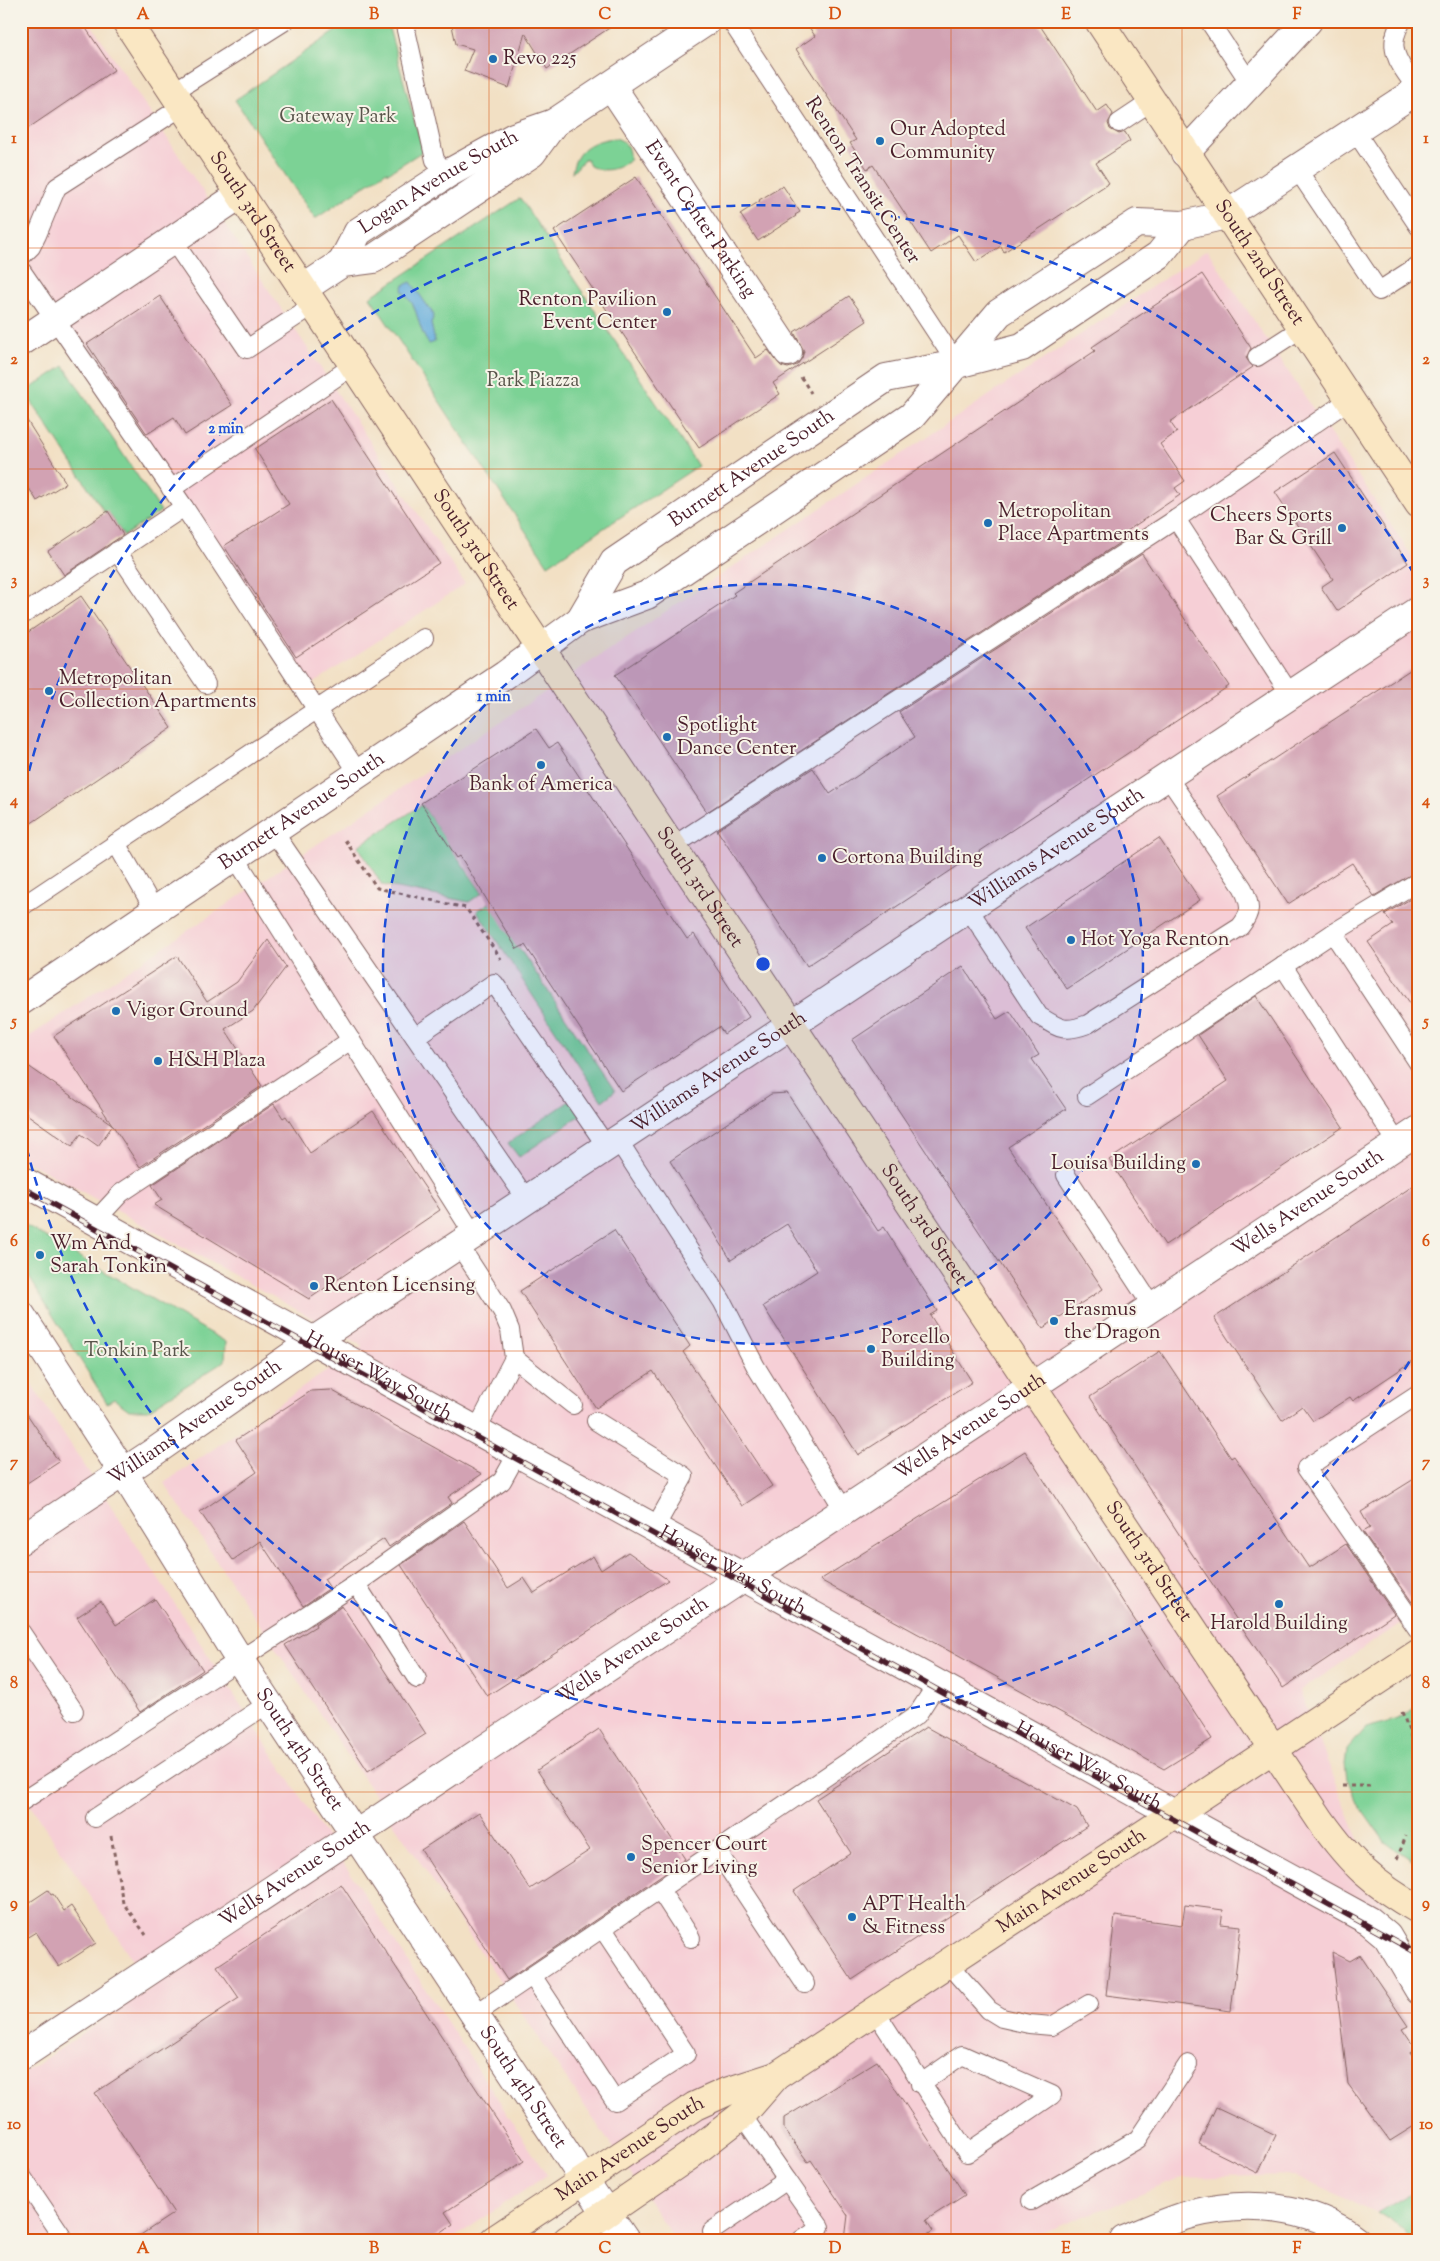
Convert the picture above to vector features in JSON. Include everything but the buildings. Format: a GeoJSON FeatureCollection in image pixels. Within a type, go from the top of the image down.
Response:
{"type":"FeatureCollection","features":[{"type":"Feature","properties":{"kind":"main road","name":"South 3rd Street"},"geometry":{"type":"LineString","coordinates":[[126,21],[1032,1385],[1272,1750],[1340,1847],[1362,1872],[1394,1896],[1419,1910]]}},
{"type":"Feature","properties":{"kind":"main road","name":"South 2nd Street"},"geometry":{"type":"LineString","coordinates":[[1099,21],[1419,504]]}},
{"type":"Feature","properties":{"kind":"main road","name":"Main Avenue South"},"geometry":{"type":"LineString","coordinates":[[494,2240],[695,2106],[726,2092],[776,2076],[1419,1653]]}},
{"type":"Feature","properties":{"kind":"main road","name":"Main Avenue South"},"geometry":{"type":"LineString","coordinates":[[567,2240],[688,2157],[742,2115],[776,2076]]}},
{"type":"Feature","properties":{"kind":"street","name":"Logan Avenue South"},"geometry":{"type":"LineString","coordinates":[[309,296],[342,263],[358,232],[447,174],[514,137],[554,124],[612,87],[707,21]]}},
{"type":"Feature","properties":{"kind":"street"},"geometry":{"type":"LineString","coordinates":[[1185,153],[1308,21]]}},
{"type":"Feature","properties":{"kind":"street","name":"Event Center Parking"},"geometry":{"type":"LineString","coordinates":[[612,87],[788,352]]}},
{"type":"Feature","properties":{"kind":"street","name":"Burnett Avenue South"},"geometry":{"type":"LineString","coordinates":[[21,1001],[359,774],[542,649],[580,620],[647,595],[912,416],[999,312],[1137,222],[1183,225],[1226,215],[1418,90]]}},
{"type":"Feature","properties":{"kind":"street","name":"Logan Avenue South"},"geometry":{"type":"LineString","coordinates":[[342,263],[373,259],[532,153],[554,124]]}},
{"type":"Feature","properties":{"kind":"street"},"geometry":{"type":"LineString","coordinates":[[21,342],[241,194]]}},
{"type":"Feature","properties":{"kind":"street","name":"Burnett Avenue South"},"geometry":{"type":"LineString","coordinates":[[580,620],[614,562],[886,378],[957,364],[1022,347],[1160,256],[1183,225]]}},
{"type":"Feature","properties":{"kind":"street","name":"Williams Avenue South"},"geometry":{"type":"LineString","coordinates":[[21,1540],[313,1341],[1419,610]]}},
{"type":"Feature","properties":{"kind":"street","name":"Wells Avenue South"},"geometry":{"type":"LineString","coordinates":[[21,2056],[1408,1137]]}},
{"type":"Feature","properties":{"kind":"street","name":"Houser Way South"},"geometry":{"type":"LineString","coordinates":[[21,1180],[1173,1815],[1369,1921],[1387,1936],[1419,1990]]}},
{"type":"Feature","properties":{"kind":"street","name":"South 4th Street"},"geometry":{"type":"LineString","coordinates":[[21,1315],[123,1472],[239,1659],[624,2240]]}},
{"type":"Feature","properties":{"kind":"street"},"geometry":{"type":"LineString","coordinates":[[1124,2240],[1192,2214],[1249,2207],[1281,2208],[1310,2216],[1346,2232],[1356,2240]]}},
{"type":"Feature","properties":{"kind":"lane"},"geometry":{"type":"LineString","coordinates":[[21,257],[31,247],[57,187],[285,21]]}},
{"type":"Feature","properties":{"kind":"lane"},"geometry":{"type":"LineString","coordinates":[[404,21],[436,160],[447,174]]}},
{"type":"Feature","properties":{"kind":"lane","name":"Renton Transit Center"},"geometry":{"type":"LineString","coordinates":[[731,21],[957,364]]}},
{"type":"Feature","properties":{"kind":"lane"},"geometry":{"type":"LineString","coordinates":[[1209,21],[1250,83]]}},
{"type":"Feature","properties":{"kind":"lane"},"geometry":{"type":"LineString","coordinates":[[1402,21],[1394,38],[1395,56],[1418,90]]}},
{"type":"Feature","properties":{"kind":"lane"},"geometry":{"type":"LineString","coordinates":[[1119,123],[1152,102]]}},
{"type":"Feature","properties":{"kind":"lane"},"geometry":{"type":"LineString","coordinates":[[1355,131],[1419,227]]}},
{"type":"Feature","properties":{"kind":"lane"},"geometry":{"type":"LineString","coordinates":[[1296,169],[1379,291],[1419,265]]}},
{"type":"Feature","properties":{"kind":"lane"},"geometry":{"type":"LineString","coordinates":[[172,239],[247,349],[309,296]]}},
{"type":"Feature","properties":{"kind":"lane"},"geometry":{"type":"LineString","coordinates":[[21,270],[184,507],[315,711],[359,774]]}},
{"type":"Feature","properties":{"kind":"lane"},"geometry":{"type":"LineString","coordinates":[[1257,357],[1302,328]]}},
{"type":"Feature","properties":{"kind":"lane"},"geometry":{"type":"LineString","coordinates":[[171,489],[354,365]]}},
{"type":"Feature","properties":{"kind":"lane"},"geometry":{"type":"LineString","coordinates":[[673,846],[1176,519],[1350,400]]}},
{"type":"Feature","properties":{"kind":"lane"},"geometry":{"type":"LineString","coordinates":[[21,616],[184,507]]}},
{"type":"Feature","properties":{"kind":"lane"},"geometry":{"type":"LineString","coordinates":[[1176,519],[1290,694]]}},
{"type":"Feature","properties":{"kind":"lane"},"geometry":{"type":"LineString","coordinates":[[117,551],[206,684]]}},
{"type":"Feature","properties":{"kind":"lane"},"geometry":{"type":"LineString","coordinates":[[21,907],[424,638]]}},
{"type":"Feature","properties":{"kind":"lane"},"geometry":{"type":"LineString","coordinates":[[968,908],[1040,1016],[1056,1027],[1072,1030],[1088,1024],[1240,927],[1249,915],[1249,901],[1243,888],[1167,776]]}},
{"type":"Feature","properties":{"kind":"lane"},"geometry":{"type":"LineString","coordinates":[[273,831],[527,1200]]}},
{"type":"Feature","properties":{"kind":"lane"},"geometry":{"type":"LineString","coordinates":[[116,843],[155,911]]}},
{"type":"Feature","properties":{"kind":"lane"},"geometry":{"type":"LineString","coordinates":[[235,857],[351,1040],[467,1240],[510,1330],[514,1358],[476,1431]]}},
{"type":"Feature","properties":{"kind":"lane"},"geometry":{"type":"LineString","coordinates":[[1087,1096],[1282,966],[1419,881]]}},
{"type":"Feature","properties":{"kind":"lane"},"geometry":{"type":"LineString","coordinates":[[1333,933],[1419,1064]]}},
{"type":"Feature","properties":{"kind":"lane"},"geometry":{"type":"LineString","coordinates":[[1282,966],[1408,1137]]}},
{"type":"Feature","properties":{"kind":"lane"},"geometry":{"type":"LineString","coordinates":[[415,1037],[494,983],[612,1144],[722,1301],[756,1366],[844,1510]]}},
{"type":"Feature","properties":{"kind":"lane"},"geometry":{"type":"LineString","coordinates":[[96,1220],[121,1193],[351,1040]]}},
{"type":"Feature","properties":{"kind":"lane"},"geometry":{"type":"LineString","coordinates":[[1066,1175],[1152,1306]]}},
{"type":"Feature","properties":{"kind":"lane"},"geometry":{"type":"LineString","coordinates":[[514,1358],[573,1405]]}},
{"type":"Feature","properties":{"kind":"lane"},"geometry":{"type":"LineString","coordinates":[[1419,1394],[1306,1468],[1419,1630]]}},
{"type":"Feature","properties":{"kind":"lane"},"geometry":{"type":"LineString","coordinates":[[596,1421],[684,1476],[654,1529]]}},
{"type":"Feature","properties":{"kind":"lane"},"geometry":{"type":"LineString","coordinates":[[21,1802],[356,1584],[502,1481],[517,1454]]}},
{"type":"Feature","properties":{"kind":"lane"},"geometry":{"type":"LineString","coordinates":[[356,1584],[417,1679]]}},
{"type":"Feature","properties":{"kind":"lane"},"geometry":{"type":"LineString","coordinates":[[21,1632],[74,1711]]}},
{"type":"Feature","properties":{"kind":"lane"},"geometry":{"type":"LineString","coordinates":[[474,2015],[533,1977],[917,1715],[937,1684]]}},
{"type":"Feature","properties":{"kind":"lane"},"geometry":{"type":"LineString","coordinates":[[101,1814],[269,1704]]}},
{"type":"Feature","properties":{"kind":"lane"},"geometry":{"type":"LineString","coordinates":[[717,1851],[805,1984]]}},
{"type":"Feature","properties":{"kind":"lane"},"geometry":{"type":"LineString","coordinates":[[660,1890],[691,1938]]}},
{"type":"Feature","properties":{"kind":"lane"},"geometry":{"type":"LineString","coordinates":[[533,1977],[615,2101],[686,2054],[603,1929]]}},
{"type":"Feature","properties":{"kind":"lane"},"geometry":{"type":"LineString","coordinates":[[948,1964],[989,2010],[1002,2018],[1029,2024],[1052,2026],[1089,2004]]}},
{"type":"Feature","properties":{"kind":"lane"},"geometry":{"type":"LineString","coordinates":[[875,2011],[920,2084],[966,2153],[1052,2095],[962,2055],[920,2084]]}},
{"type":"Feature","properties":{"kind":"lane"},"geometry":{"type":"LineString","coordinates":[[1031,2202],[1138,2139],[1188,2064]]}},
{"type":"Feature","properties":{"kind":"lane"},"geometry":{"type":"LineString","coordinates":[[742,2115],[820,2227],[801,2240]]}},
{"type":"Feature","properties":{"kind":"lane"},"geometry":{"type":"LineString","coordinates":[[21,2175],[65,2240]]}},
{"type":"Feature","properties":{"kind":"lane"},"geometry":{"type":"LineString","coordinates":[[712,2231],[787,2180]]}},
{"type":"Feature","properties":{"kind":"path"},"geometry":{"type":"LineString","coordinates":[[1402,1712],[1412,1739]]}},
{"type":"Feature","properties":{"kind":"path"},"geometry":{"type":"LineString","coordinates":[[1342,1786],[1374,1786]]}},
{"type":"Feature","properties":{"kind":"path"},"geometry":{"type":"LineString","coordinates":[[101,1814],[123,1903],[146,1935]]}},
{"type":"Feature","properties":{"kind":"path"},"geometry":{"type":"LineString","coordinates":[[1397,1860],[1406,1836]]}},
{"type":"Feature","properties":{"kind":"shaded area"},"geometry":{"type":"Polygon","coordinates":[[[21,21],[89,21],[465,584],[309,686],[21,260],[21,21]]]}},
{"type":"Feature","properties":{"kind":"shaded area"},"geometry":{"type":"Polygon","coordinates":[[[1207,250],[1419,567],[1419,1611],[1300,1691],[1419,1995],[1419,2188],[1378,2213],[1293,2175],[1182,2178],[1023,2240],[675,2240],[164,1483],[363,1346],[21,1158],[21,1042],[1207,250]]]}},
{"type":"Feature","properties":{"kind":"shaded area"},"geometry":{"type":"Polygon","coordinates":[[[21,1368],[547,2175],[451,2240],[21,2240],[21,2075],[151,1988],[21,1791],[21,1368]]]}},
{"type":"Feature","properties":{"kind":"green space","name":"Gateway Park"},"geometry":{"type":"Polygon","coordinates":[[[350,21],[387,21],[423,151],[388,173],[387,171],[315,219],[235,100],[350,21]]]}},
{"type":"Feature","properties":{"kind":"green space"},"geometry":{"type":"Polygon","coordinates":[[[615,138],[627,146],[629,161],[619,167],[605,170],[590,166],[586,158],[572,173],[577,158],[586,147],[599,141],[615,138]]]}},
{"type":"Feature","properties":{"kind":"green space","name":"Park Piazza"},"geometry":{"type":"Polygon","coordinates":[[[520,198],[698,466],[548,565],[370,297],[520,198]]]}},
{"type":"Feature","properties":{"kind":"green space"},"geometry":{"type":"Polygon","coordinates":[[[64,366],[161,511],[124,536],[108,512],[105,513],[25,392],[64,366]]]}},
{"type":"Feature","properties":{"kind":"green space"},"geometry":{"type":"Polygon","coordinates":[[[422,805],[482,893],[469,902],[382,885],[358,846],[422,805]]]}},
{"type":"Feature","properties":{"kind":"green space"},"geometry":{"type":"Polygon","coordinates":[[[489,903],[615,1091],[602,1101],[477,911],[489,903]]]}},
{"type":"Feature","properties":{"kind":"green space"},"geometry":{"type":"Polygon","coordinates":[[[571,1100],[581,1115],[519,1157],[508,1143],[571,1100]]]}},
{"type":"Feature","properties":{"kind":"green space","name":"Tonkin Park"},"geometry":{"type":"Polygon","coordinates":[[[21,1223],[226,1342],[225,1361],[148,1410],[129,1410],[114,1399],[107,1403],[21,1264],[21,1223]]]}},
{"type":"Feature","properties":{"kind":"green space"},"geometry":{"type":"Polygon","coordinates":[[[1419,1705],[1419,1865],[1385,1842],[1359,1805],[1347,1779],[1345,1764],[1347,1750],[1366,1728],[1398,1719],[1419,1705]]]}},
{"type":"Feature","properties":{"kind":"green space"},"geometry":{"type":"Polygon","coordinates":[[[1419,2188],[1419,2240],[1412,2240],[1404,2230],[1378,2213],[1419,2188]]]}},
{"type":"Feature","properties":{"kind":"water"},"geometry":{"type":"Polygon","coordinates":[[[411,282],[434,315],[431,323],[435,342],[429,344],[421,329],[412,303],[402,290],[404,285],[411,282]]]}},
{"type":"Feature","properties":{"kind":"railway"},"geometry":{"type":"LineString","coordinates":[[21,1187],[1419,1954]]}},
{"type":"Feature","properties":{"kind":"place","name":"Revo 225"},"geometry":{"type":"Point","coordinates":[493,59]}},
{"type":"Feature","properties":{"kind":"place","name":"Our Adopted Community"},"geometry":{"type":"Point","coordinates":[880,141]}},
{"type":"Feature","properties":{"kind":"place","name":"Renton Pavilion Event Center"},"geometry":{"type":"Point","coordinates":[667,312]}},
{"type":"Feature","properties":{"kind":"place","name":"Metropolitan Place Apartments"},"geometry":{"type":"Point","coordinates":[988,523]}},
{"type":"Feature","properties":{"kind":"place","name":"Cheers Sports Bar & Grill"},"geometry":{"type":"Point","coordinates":[1342,528]}},
{"type":"Feature","properties":{"kind":"place","name":"Metropolitan Collection Apartments"},"geometry":{"type":"Point","coordinates":[49,691]}},
{"type":"Feature","properties":{"kind":"place","name":"Spotlight Dance Center"},"geometry":{"type":"Point","coordinates":[667,737]}},
{"type":"Feature","properties":{"kind":"place","name":"Bank of America"},"geometry":{"type":"Point","coordinates":[541,765]}},
{"type":"Feature","properties":{"kind":"place","name":"Cortona Building"},"geometry":{"type":"Point","coordinates":[822,858]}},
{"type":"Feature","properties":{"kind":"place","name":"Hot Yoga Renton"},"geometry":{"type":"Point","coordinates":[1071,940]}},
{"type":"Feature","properties":{"kind":"place","name":"Vigor Ground"},"geometry":{"type":"Point","coordinates":[116,1011]}},
{"type":"Feature","properties":{"kind":"place","name":"H&H Plaza"},"geometry":{"type":"Point","coordinates":[158,1061]}},
{"type":"Feature","properties":{"kind":"place","name":"Louisa Building"},"geometry":{"type":"Point","coordinates":[1196,1164]}},
{"type":"Feature","properties":{"kind":"place","name":"Wm And Sarah Tonkin"},"geometry":{"type":"Point","coordinates":[40,1255]}},
{"type":"Feature","properties":{"kind":"place","name":"Renton Licensing"},"geometry":{"type":"Point","coordinates":[314,1286]}},
{"type":"Feature","properties":{"kind":"place","name":"Erasmus the Dragon"},"geometry":{"type":"Point","coordinates":[1054,1321]}},
{"type":"Feature","properties":{"kind":"place","name":"Porcello Building"},"geometry":{"type":"Point","coordinates":[871,1349]}},
{"type":"Feature","properties":{"kind":"place","name":"Harold Building"},"geometry":{"type":"Point","coordinates":[1279,1604]}},
{"type":"Feature","properties":{"kind":"place","name":"Spencer Court Senior Living"},"geometry":{"type":"Point","coordinates":[631,1857]}},
{"type":"Feature","properties":{"kind":"place","name":"APT Health & Fitness"},"geometry":{"type":"Point","coordinates":[852,1917]}}]}
